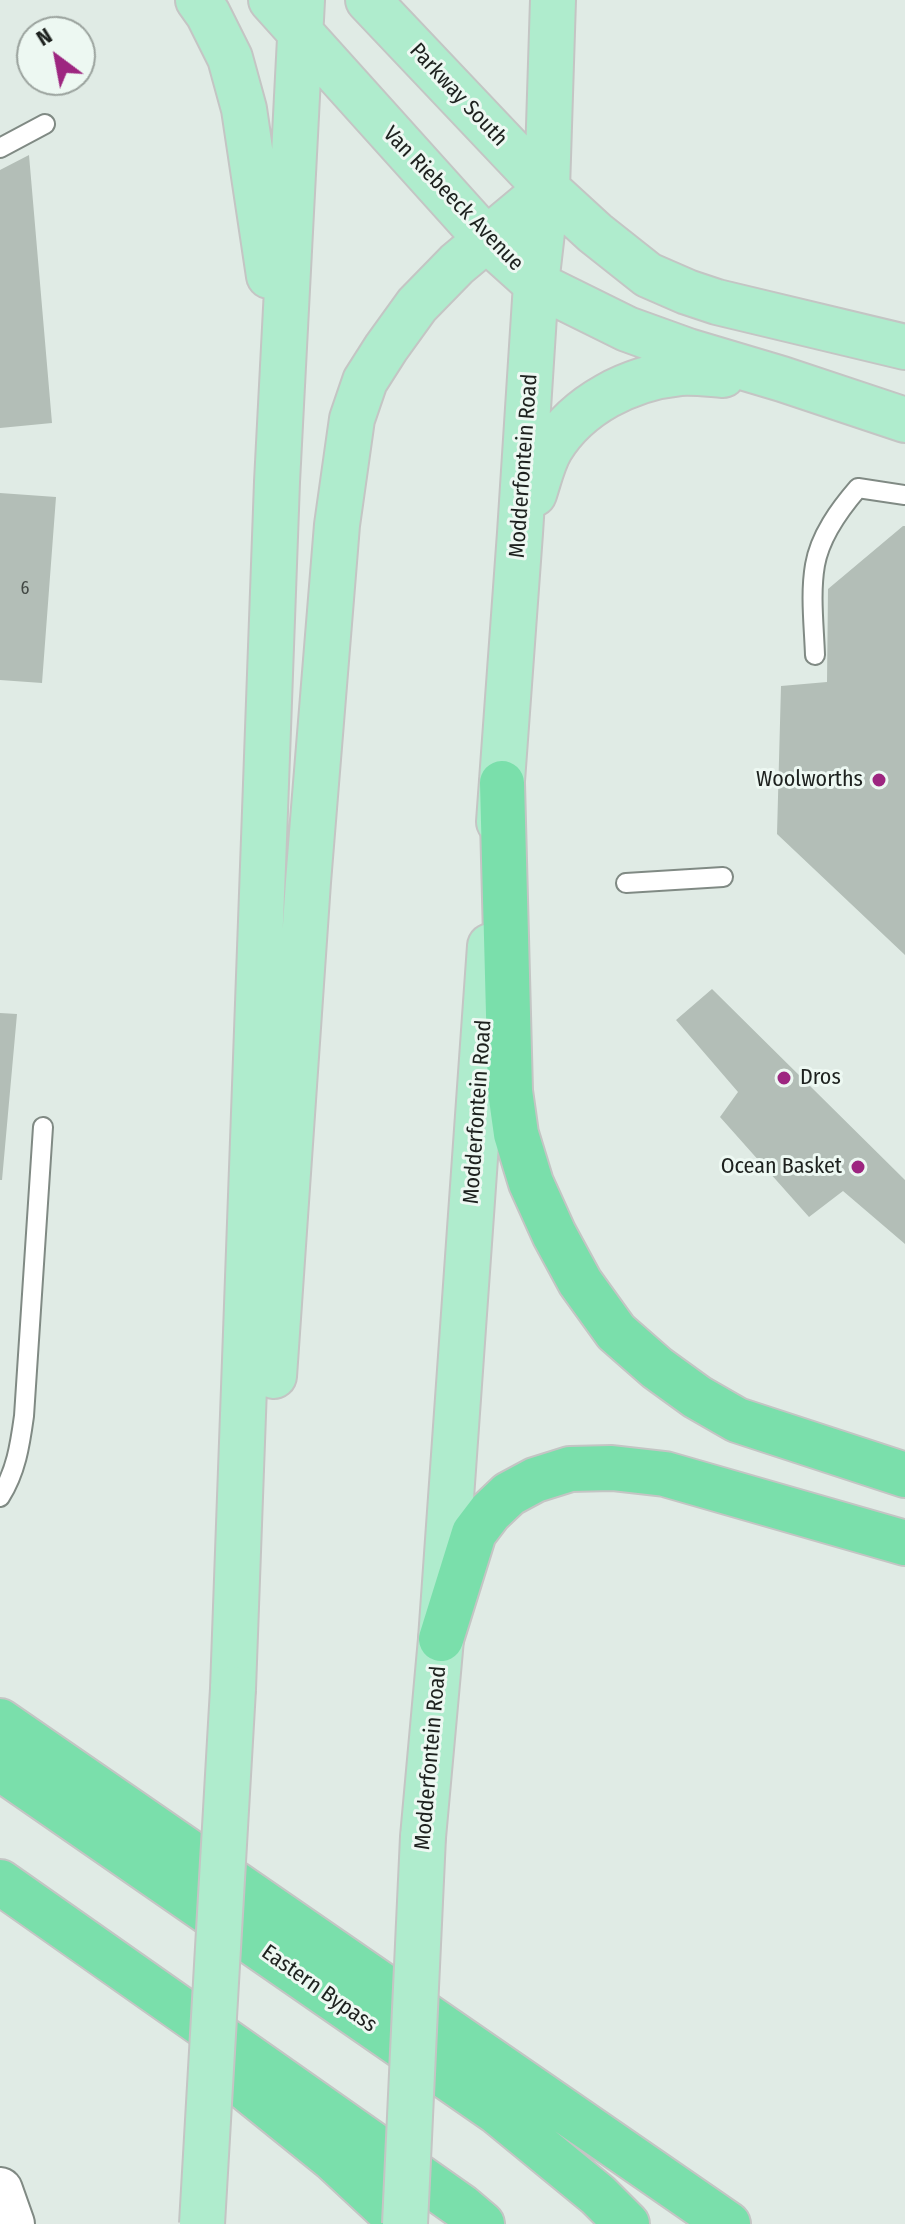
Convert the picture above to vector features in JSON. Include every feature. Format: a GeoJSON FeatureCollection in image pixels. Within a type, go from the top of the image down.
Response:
{"type":"FeatureCollection","features":[{"type":"Feature","properties":{"kind":"highway"},"geometry":{"type":"LineString","coordinates":[[502,783],[510,1091],[516,1134],[531,1183],[580,1282],[616,1332],[657,1368],[697,1397],[737,1420],[905,1475]]}},
{"type":"Feature","properties":{"kind":"highway"},"geometry":{"type":"LineString","coordinates":[[441,1639],[474,1533],[509,1494],[535,1480],[570,1469],[612,1468],[665,1474],[905,1543]]}},
{"type":"Feature","properties":{"kind":"highway"},"geometry":{"type":"LineString","coordinates":[[0,1721],[728,2224]]}},
{"type":"Feature","properties":{"kind":"highway","name":"Eastern Bypass"},"geometry":{"type":"LineString","coordinates":[[0,1768],[497,2112],[598,2195],[627,2224]]}},
{"type":"Feature","properties":{"kind":"highway"},"geometry":{"type":"LineString","coordinates":[[0,1882],[482,2224]]}},
{"type":"Feature","properties":{"kind":"highway"},"geometry":{"type":"LineString","coordinates":[[0,1889],[332,2158],[404,2224]]}},
{"type":"Feature","properties":{"kind":"main road"},"geometry":{"type":"LineString","coordinates":[[198,0],[230,58],[244,109],[283,366]]}},
{"type":"Feature","properties":{"kind":"main road","name":"Van Riebeeck Avenue"},"geometry":{"type":"LineString","coordinates":[[271,0],[301,18],[487,240],[536,284],[627,329],[905,420]]}},
{"type":"Feature","properties":{"kind":"main road","name":"Parkway South"},"geometry":{"type":"LineString","coordinates":[[368,0],[547,189]]}},
{"type":"Feature","properties":{"kind":"main road","name":"Modderfontein Road"},"geometry":{"type":"LineString","coordinates":[[404,2224],[423,1837],[441,1639],[536,284],[547,189],[553,0]]}},
{"type":"Feature","properties":{"kind":"main road"},"geometry":{"type":"LineString","coordinates":[[202,2224],[234,1670],[274,561],[301,18]]}},
{"type":"Feature","properties":{"kind":"main road"},"geometry":{"type":"LineString","coordinates":[[234,1670],[260,1544],[335,541],[352,419],[365,381],[417,305],[457,264],[547,189],[648,275],[717,302],[905,347]]}},
{"type":"Feature","properties":{"kind":"main road"},"geometry":{"type":"LineString","coordinates":[[520,533],[550,449],[567,427],[591,405],[647,378],[683,372],[782,379]]}},
{"type":"Feature","properties":{"kind":"street"},"geometry":{"type":"LineString","coordinates":[[0,2190],[12,2224]]}},
{"type":"Feature","properties":{"kind":"lane"},"geometry":{"type":"LineString","coordinates":[[0,148],[45,124]]}},
{"type":"Feature","properties":{"kind":"lane"},"geometry":{"type":"LineString","coordinates":[[815,655],[815,564],[834,520],[858,488],[905,495]]}},
{"type":"Feature","properties":{"kind":"lane"},"geometry":{"type":"LineString","coordinates":[[626,883],[723,877]]}},
{"type":"Feature","properties":{"kind":"lane"},"geometry":{"type":"LineString","coordinates":[[0,1497],[10,1481],[19,1453],[24,1416],[43,1127]]}},
{"type":"Feature","properties":{"kind":"building"},"geometry":{"type":"Polygon","coordinates":[[[29,155],[52,423],[0,428],[0,170],[29,155]]]}},
{"type":"Feature","properties":{"kind":"building"},"geometry":{"type":"Polygon","coordinates":[[[0,493],[56,497],[42,683],[0,680],[0,493]]]}},
{"type":"Feature","properties":{"kind":"building"},"geometry":{"type":"Polygon","coordinates":[[[903,526],[905,955],[777,834],[781,686],[827,682],[828,589],[903,526]]]}},
{"type":"Feature","properties":{"kind":"building"},"geometry":{"type":"Polygon","coordinates":[[[712,989],[905,1180],[905,1244],[843,1191],[809,1217],[720,1117],[738,1092],[676,1020],[712,989]]]}},
{"type":"Feature","properties":{"kind":"building"},"geometry":{"type":"Polygon","coordinates":[[[0,1013],[17,1014],[2,1180],[0,1180],[0,1013]]]}},
{"type":"Feature","properties":{"kind":"place","name":"Woolworths"},"geometry":{"type":"Point","coordinates":[879,780]}},
{"type":"Feature","properties":{"kind":"place","name":"Dros"},"geometry":{"type":"Point","coordinates":[784,1078]}},
{"type":"Feature","properties":{"kind":"place","name":"Ocean Basket"},"geometry":{"type":"Point","coordinates":[858,1167]}}]}
